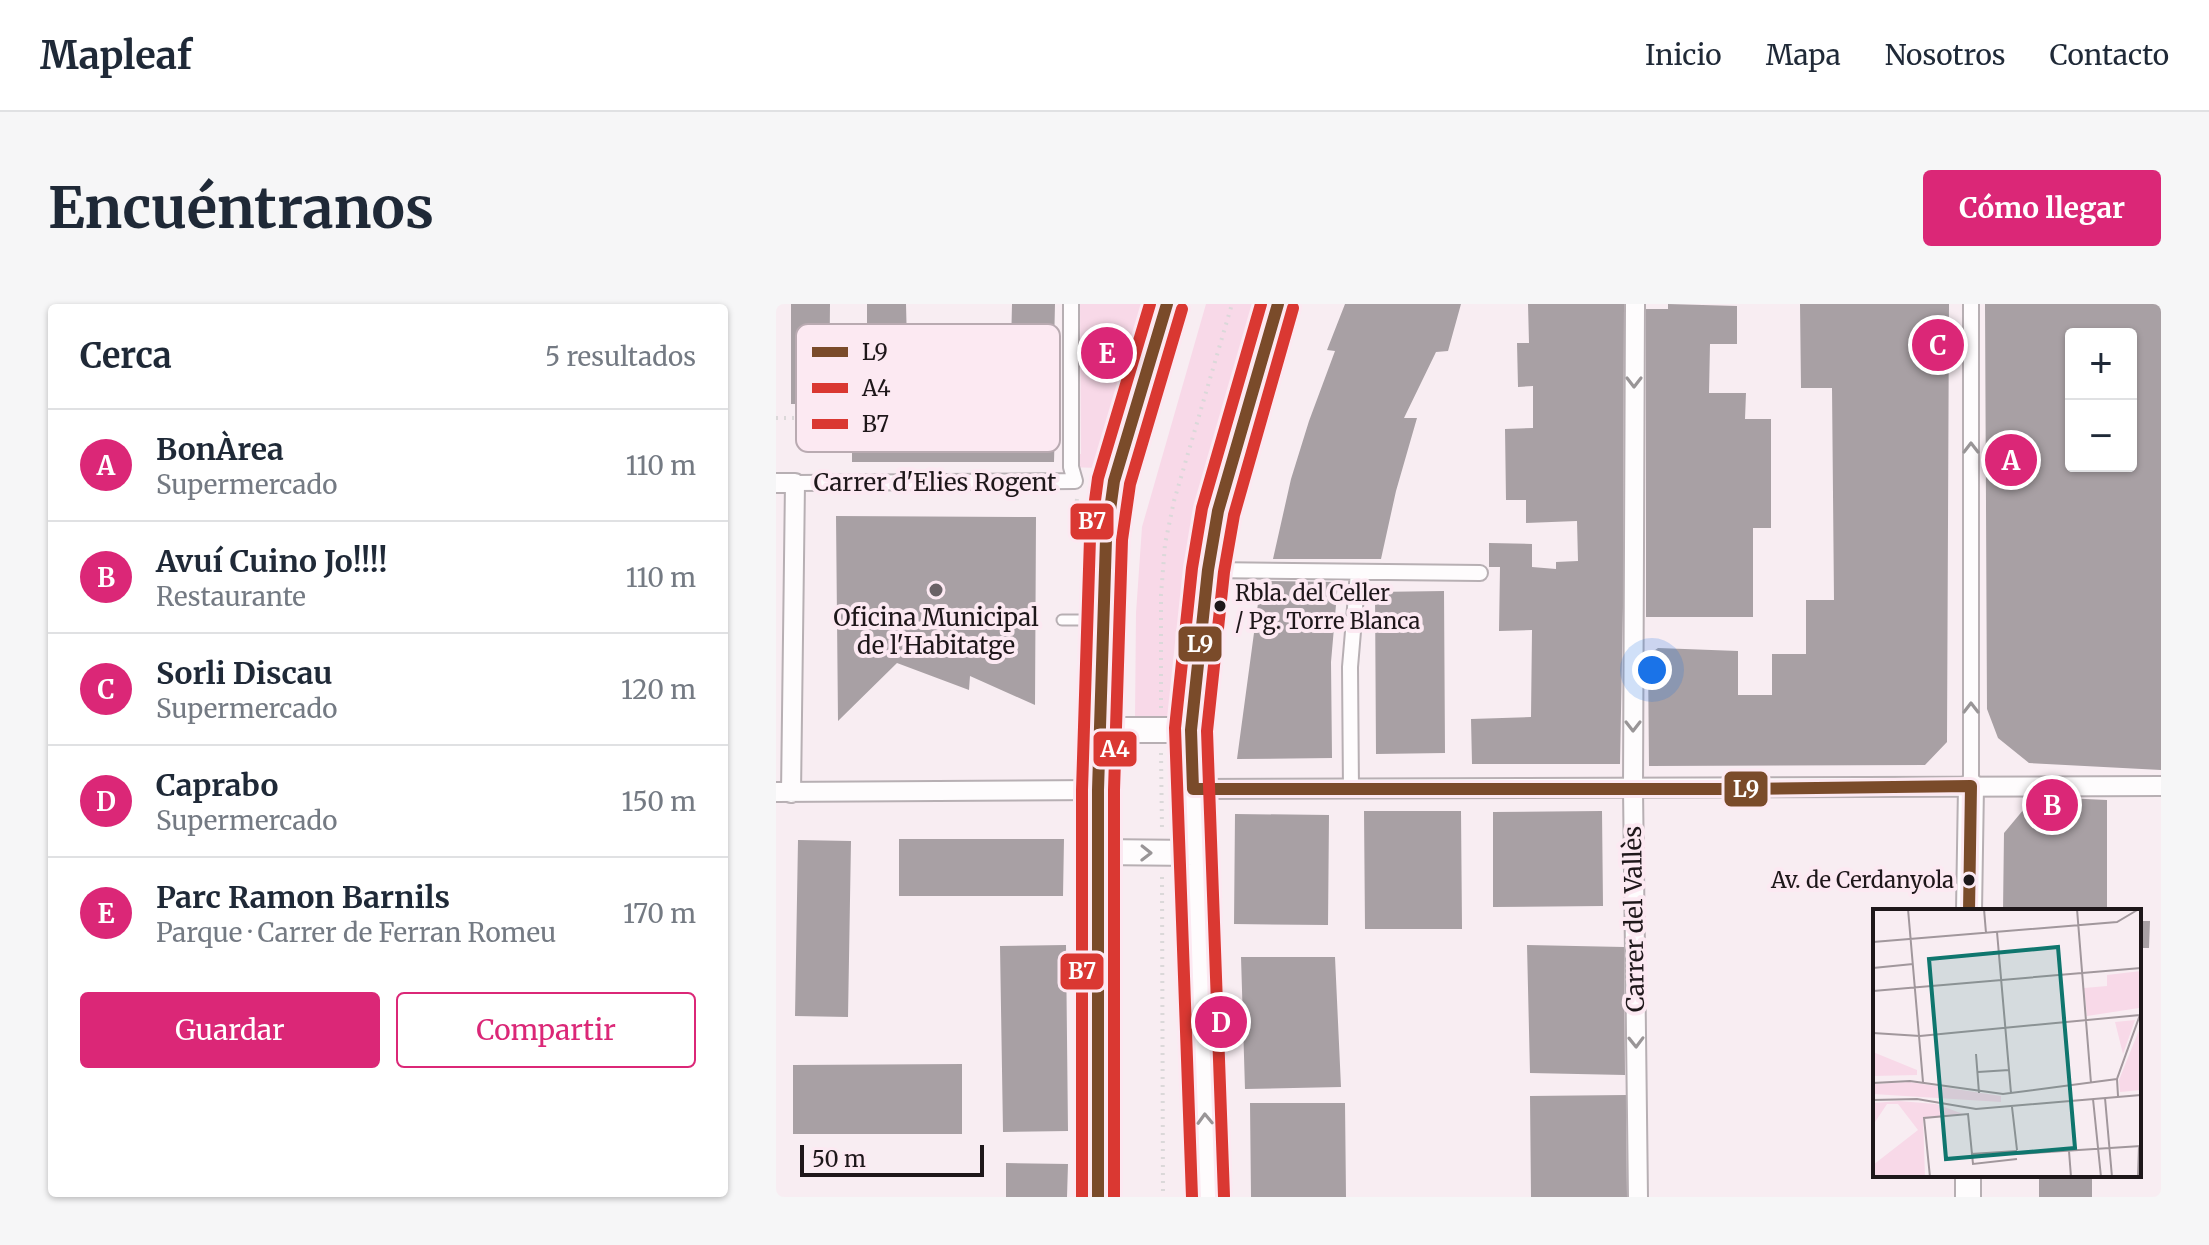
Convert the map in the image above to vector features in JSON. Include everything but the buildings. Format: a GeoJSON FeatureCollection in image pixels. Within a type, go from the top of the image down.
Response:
{"type":"FeatureCollection","features":[{"type":"Feature","properties":{"kind":"street"},"geometry":{"type":"LineString","coordinates":[[1071,304],[1071,417]]}},
{"type":"Feature","properties":{"kind":"street"},"geometry":{"type":"LineString","coordinates":[[1098,1197],[1098,790],[1106,539],[1114,481],[1167,304]]}},
{"type":"Feature","properties":{"kind":"street"},"geometry":{"type":"LineString","coordinates":[[1208,1197],[1191,730],[1208,570],[1218,511],[1278,304]]}},
{"type":"Feature","properties":{"kind":"street","name":"Carrer del Vallès"},"geometry":{"type":"LineString","coordinates":[[1635,304],[1633,789],[1638,1197]]}},
{"type":"Feature","properties":{"kind":"street"},"geometry":{"type":"LineString","coordinates":[[1969,909],[1971,304]]}},
{"type":"Feature","properties":{"kind":"street","name":"Carrer d'Elies Rogent"},"geometry":{"type":"LineString","coordinates":[[785,483],[1075,481],[1071,467],[1071,417]]}},
{"type":"Feature","properties":{"kind":"street"},"geometry":{"type":"LineString","coordinates":[[785,483],[784,792],[1098,790]]}},
{"type":"Feature","properties":{"kind":"street"},"geometry":{"type":"LineString","coordinates":[[1208,570],[1480,573]]}},
{"type":"Feature","properties":{"kind":"street"},"geometry":{"type":"LineString","coordinates":[[1351,790],[1350,667],[1358,572]]}},
{"type":"Feature","properties":{"kind":"street"},"geometry":{"type":"LineString","coordinates":[[1101,730],[1191,730]]}},
{"type":"Feature","properties":{"kind":"street"},"geometry":{"type":"LineString","coordinates":[[1193,789],[2161,786]]}},
{"type":"Feature","properties":{"kind":"street"},"geometry":{"type":"LineString","coordinates":[[1098,852],[1195,853]]}},
{"type":"Feature","properties":{"kind":"lane"},"geometry":{"type":"LineString","coordinates":[[1062,620],[1104,620]]}},
{"type":"Feature","properties":{"kind":"path"},"geometry":{"type":"LineString","coordinates":[[1060,417],[1071,417]]}},
{"type":"Feature","properties":{"kind":"path"},"geometry":{"type":"LineString","coordinates":[[776,418],[796,418]]}},
{"type":"Feature","properties":{"kind":"shaded area"},"geometry":{"type":"Polygon","coordinates":[[[1080,304],[1151,304],[1096,468],[1071,467],[1070,454],[1081,454],[1080,304]]]}},
{"type":"Feature","properties":{"kind":"shaded area"},"geometry":{"type":"Polygon","coordinates":[[[1206,304],[1270,304],[1197,555],[1187,611],[1176,718],[1135,718],[1136,613],[1142,527],[1206,304]]]}},
{"type":"Feature","properties":{"kind":"transit line","name":"B7"},"geometry":{"type":"LineString","coordinates":[[1082,1197],[1082,790],[1090,538],[1098,478],[1150,304]]}},
{"type":"Feature","properties":{"kind":"transit line","name":"L9"},"geometry":{"type":"LineString","coordinates":[[1098,1197],[1098,790],[1106,539],[1114,481],[1167,304]]}},
{"type":"Feature","properties":{"kind":"transit line","name":"B7"},"geometry":{"type":"LineString","coordinates":[[1192,1197],[1175,728],[1192,568],[1202,508],[1261,304]]}},
{"type":"Feature","properties":{"kind":"transit line","name":"L9"},"geometry":{"type":"LineString","coordinates":[[1278,304],[1218,511],[1208,570],[1191,730],[1193,789],[1971,786],[1969,909]]}},
{"type":"Feature","properties":{"kind":"transit line","name":"A4"},"geometry":{"type":"LineString","coordinates":[[1224,1196],[1207,731],[1224,572],[1234,515],[1293,308]]}},
{"type":"Feature","properties":{"kind":"transit line","name":"A4"},"geometry":{"type":"LineString","coordinates":[[1114,1197],[1114,790],[1122,540],[1130,484],[1182,309]]}},
{"type":"Feature","properties":{"kind":"place","name":"Sorli Discau"},"geometry":{"type":"Point","coordinates":[1938,345]}},
{"type":"Feature","properties":{"kind":"place","name":"Parc Ramon Barnils"},"geometry":{"type":"Point","coordinates":[1107,353]}},
{"type":"Feature","properties":{"kind":"place","name":"BonÀrea"},"geometry":{"type":"Point","coordinates":[2011,460]}},
{"type":"Feature","properties":{"kind":"place","name":"Oficina Municipal de l'Habitatge"},"geometry":{"type":"Point","coordinates":[936,590]}},
{"type":"Feature","properties":{"kind":"place","name":"Rbla. del Celler / Pg. Torre Blanca"},"geometry":{"type":"Point","coordinates":[1220,606]}},
{"type":"Feature","properties":{"kind":"place","name":"Avuí Cuino Jo!!!!"},"geometry":{"type":"Point","coordinates":[2052,805]}},
{"type":"Feature","properties":{"kind":"place","name":"Av. de Cerdanyola"},"geometry":{"type":"Point","coordinates":[1969,880]}},
{"type":"Feature","properties":{"kind":"place","name":"Caprabo"},"geometry":{"type":"Point","coordinates":[1221,1022]}}]}
